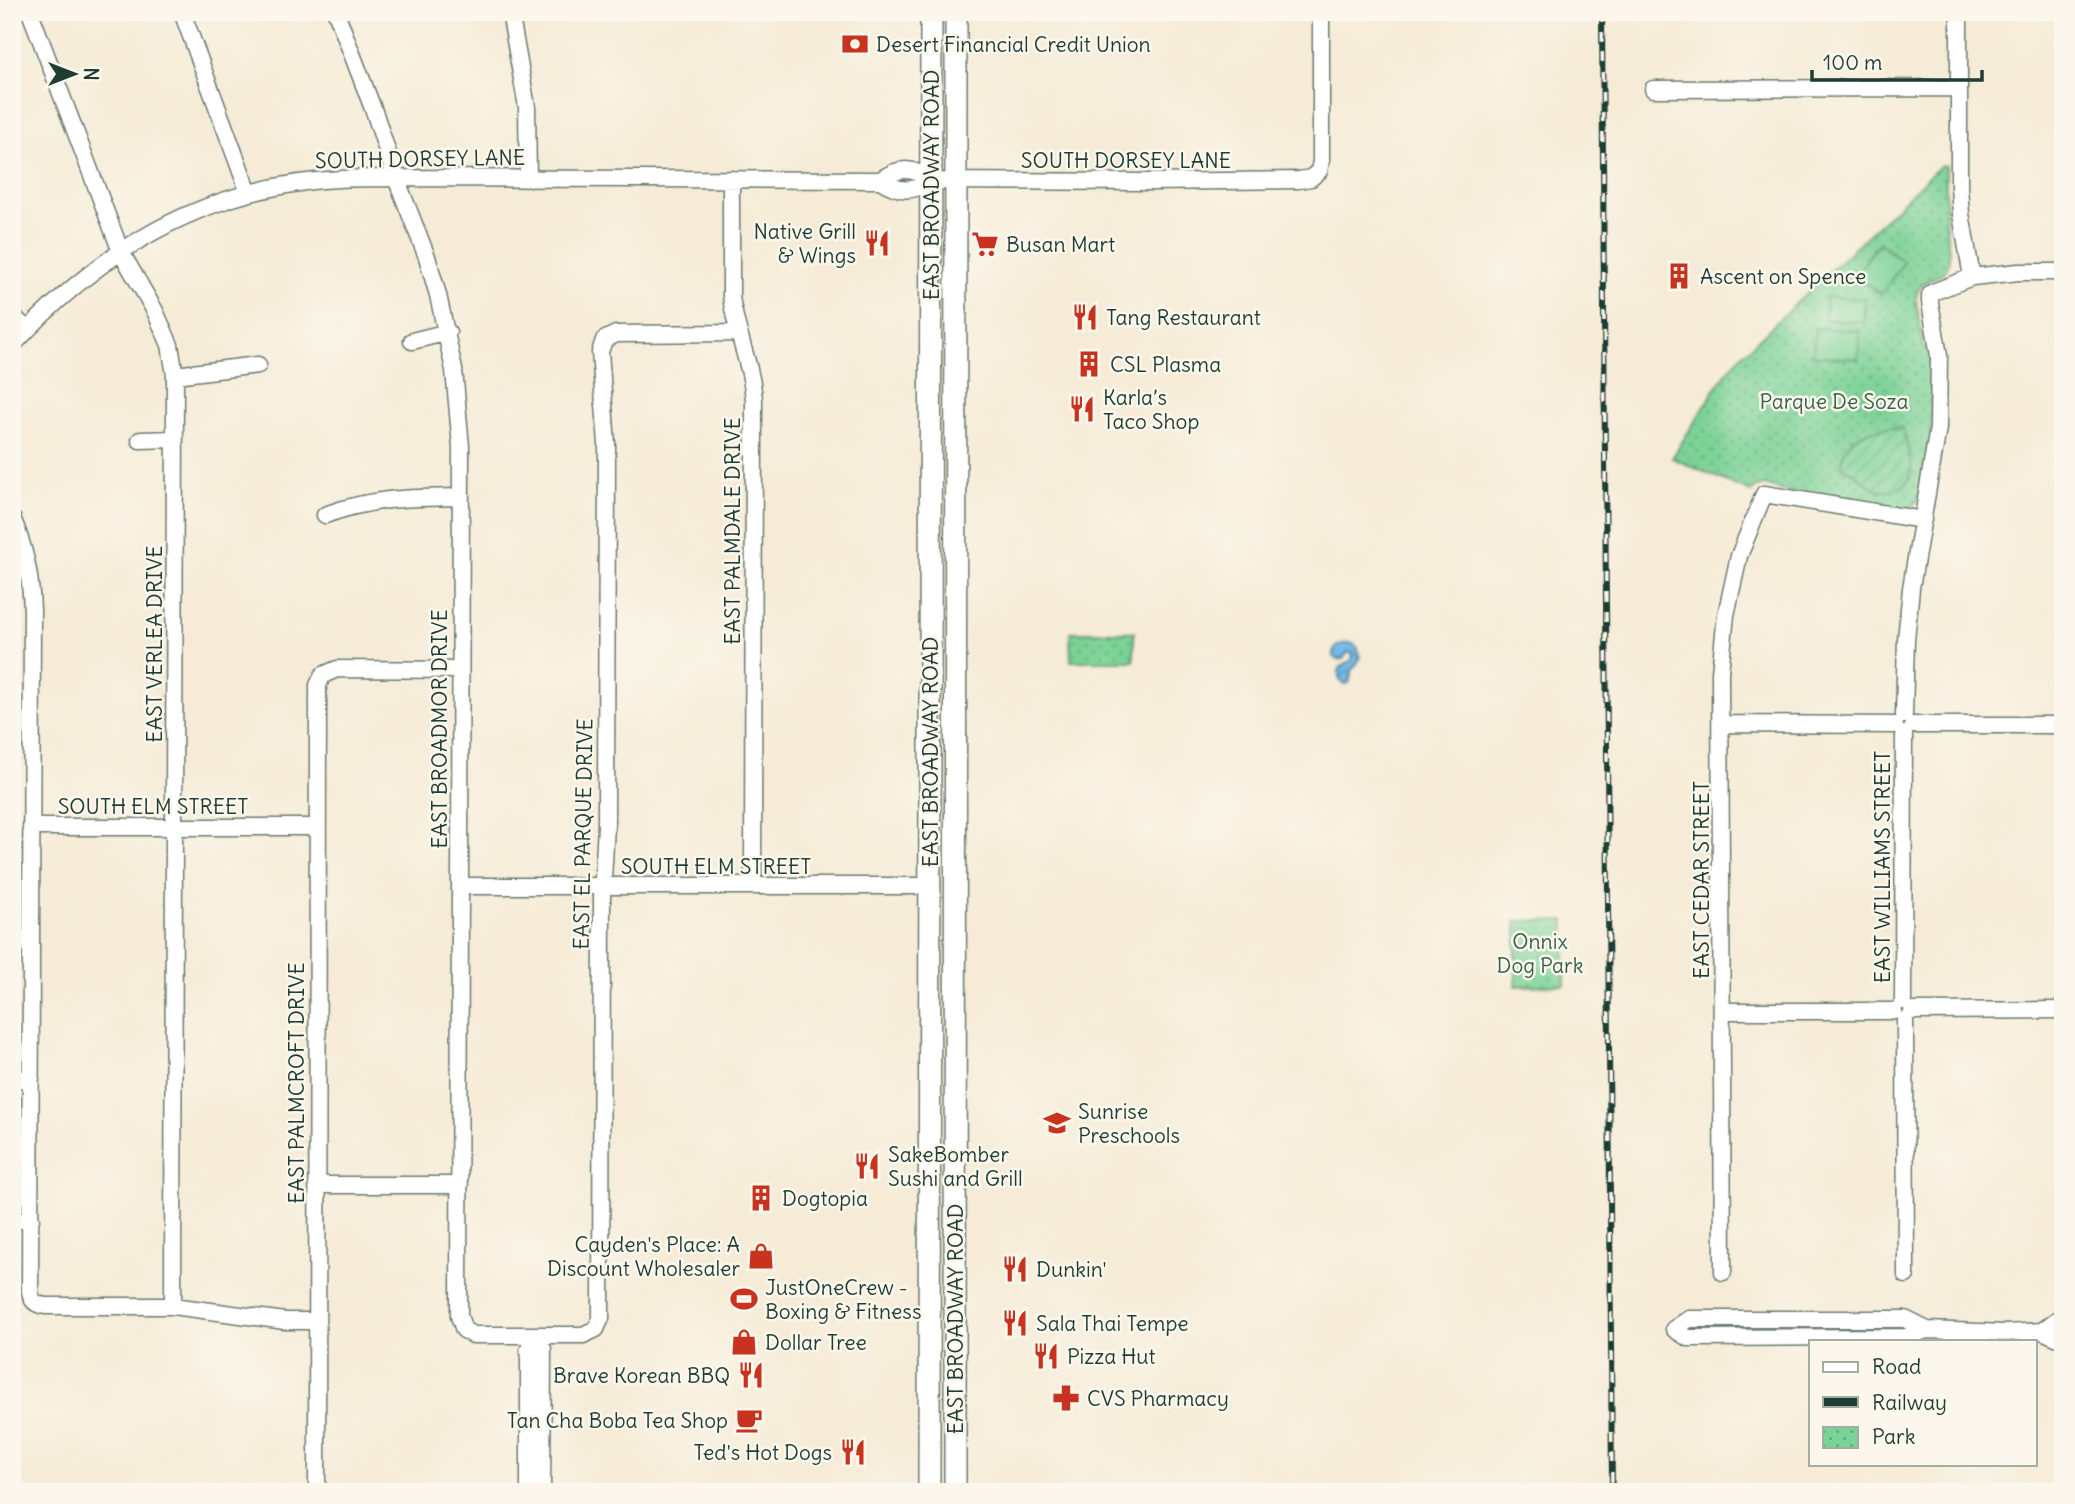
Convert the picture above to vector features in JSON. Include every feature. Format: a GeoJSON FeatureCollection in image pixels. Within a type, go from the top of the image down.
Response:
{"type":"FeatureCollection","features":[{"type":"Feature","properties":{"kind":"main road","name":"EAST BROADWAY ROAD"},"geometry":{"type":"LineString","coordinates":[[929,1492],[931,12]]}},
{"type":"Feature","properties":{"kind":"main road","name":"EAST BROADWAY ROAD"},"geometry":{"type":"LineString","coordinates":[[954,1492],[956,12]]}},
{"type":"Feature","properties":{"kind":"main road"},"geometry":{"type":"LineString","coordinates":[[930,535],[956,537]]}},
{"type":"Feature","properties":{"kind":"main road"},"geometry":{"type":"LineString","coordinates":[[930,887],[955,887]]}},
{"type":"Feature","properties":{"kind":"main road"},"geometry":{"type":"LineString","coordinates":[[930,1206],[955,1207]]}},
{"type":"Feature","properties":{"kind":"street","name":"EAST VERLEA DRIVE"},"geometry":{"type":"LineString","coordinates":[[30,12],[121,252],[170,345],[175,374],[173,1306]]}},
{"type":"Feature","properties":{"kind":"street"},"geometry":{"type":"LineString","coordinates":[[181,12],[249,193]]}},
{"type":"Feature","properties":{"kind":"street","name":"EAST BROADMOR DRIVE"},"geometry":{"type":"LineString","coordinates":[[337,12],[430,267],[447,332],[458,407],[461,497],[460,1316],[464,1330],[473,1335],[583,1335],[596,1329]]}},
{"type":"Feature","properties":{"kind":"street"},"geometry":{"type":"LineString","coordinates":[[510,12],[527,107],[528,178]]}},
{"type":"Feature","properties":{"kind":"street","name":"SOUTH DORSEY LANE"},"geometry":{"type":"LineString","coordinates":[[12,346],[76,283],[145,235],[198,210],[249,193],[322,180],[880,180],[894,189],[918,189],[931,181],[1152,182],[1311,178],[1319,171],[1321,161],[1321,12]]}},
{"type":"Feature","properties":{"kind":"street"},"geometry":{"type":"LineString","coordinates":[[1959,12],[1959,187],[1972,277],[2019,272],[2063,272]]}},
{"type":"Feature","properties":{"kind":"street"},"geometry":{"type":"LineString","coordinates":[[1653,89],[1959,88]]}},
{"type":"Feature","properties":{"kind":"street","name":"EAST PALMDALE DRIVE"},"geometry":{"type":"LineString","coordinates":[[731,179],[731,296],[754,401],[753,886]]}},
{"type":"Feature","properties":{"kind":"street","name":"EAST WILLIAMS STREET"},"geometry":{"type":"LineString","coordinates":[[1906,1275],[1904,725],[1909,612],[1934,459],[1939,407],[1939,356],[1930,295],[1972,277]]}},
{"type":"Feature","properties":{"kind":"street"},"geometry":{"type":"LineString","coordinates":[[12,314],[27,330]]}},
{"type":"Feature","properties":{"kind":"street"},"geometry":{"type":"LineString","coordinates":[[412,341],[447,332]]}},
{"type":"Feature","properties":{"kind":"street","name":"EAST EL PARQUE DRIVE"},"geometry":{"type":"LineString","coordinates":[[596,1329],[601,1312],[602,887],[606,833],[607,444],[600,352],[604,340],[622,334],[739,334]]}},
{"type":"Feature","properties":{"kind":"street"},"geometry":{"type":"LineString","coordinates":[[175,374],[258,365]]}},
{"type":"Feature","properties":{"kind":"street"},"geometry":{"type":"LineString","coordinates":[[140,440],[175,439]]}},
{"type":"Feature","properties":{"kind":"street","name":"EAST CEDAR STREET"},"geometry":{"type":"LineString","coordinates":[[1723,1272],[1722,641],[1739,556],[1764,494],[1923,520]]}},
{"type":"Feature","properties":{"kind":"street"},"geometry":{"type":"LineString","coordinates":[[325,515],[379,500],[461,497]]}},
{"type":"Feature","properties":{"kind":"street"},"geometry":{"type":"LineString","coordinates":[[12,518],[25,552],[31,590],[30,1290],[34,1302],[46,1306],[173,1306],[285,1321],[317,1321]]}},
{"type":"Feature","properties":{"kind":"street","name":"EAST PALMCROFT DRIVE"},"geometry":{"type":"LineString","coordinates":[[317,1492],[318,691],[323,675],[337,670],[460,670]]}},
{"type":"Feature","properties":{"kind":"street"},"geometry":{"type":"LineString","coordinates":[[1721,724],[2063,725]]}},
{"type":"Feature","properties":{"kind":"street","name":"SOUTH ELM STREET"},"geometry":{"type":"LineString","coordinates":[[31,827],[317,827]]}},
{"type":"Feature","properties":{"kind":"street","name":"SOUTH ELM STREET"},"geometry":{"type":"LineString","coordinates":[[460,886],[930,887]]}},
{"type":"Feature","properties":{"kind":"street"},"geometry":{"type":"LineString","coordinates":[[12,939],[32,939]]}},
{"type":"Feature","properties":{"kind":"street"},"geometry":{"type":"LineString","coordinates":[[1723,1011],[2063,1010]]}},
{"type":"Feature","properties":{"kind":"street"},"geometry":{"type":"LineString","coordinates":[[12,1079],[31,1079]]}},
{"type":"Feature","properties":{"kind":"street"},"geometry":{"type":"LineString","coordinates":[[317,1185],[460,1185]]}},
{"type":"Feature","properties":{"kind":"street"},"geometry":{"type":"LineString","coordinates":[[12,1220],[31,1220]]}},
{"type":"Feature","properties":{"kind":"street"},"geometry":{"type":"LineString","coordinates":[[2042,1331],[2063,1315]]}},
{"type":"Feature","properties":{"kind":"street"},"geometry":{"type":"LineString","coordinates":[[1927,1330],[1905,1319],[1689,1319],[1674,1329],[1688,1338],[1906,1338],[1927,1330],[2006,1333],[2042,1331],[2063,1340]]}},
{"type":"Feature","properties":{"kind":"street"},"geometry":{"type":"LineString","coordinates":[[529,1492],[529,1349],[536,1336],[542,1349],[542,1492]]}},
{"type":"Feature","properties":{"kind":"green space","name":"Parque De Soza"},"geometry":{"type":"Polygon","coordinates":[[[1941,165],[1946,166],[1949,260],[1941,274],[1922,285],[1916,298],[1923,347],[1930,353],[1932,372],[1931,433],[1918,500],[1905,509],[1784,491],[1765,485],[1751,492],[1672,458],[1721,380],[1739,358],[1941,165]]]}},
{"type":"Feature","properties":{"kind":"green space"},"geometry":{"type":"Polygon","coordinates":[[[1879,243],[1904,262],[1881,294],[1855,276],[1879,243]]]}},
{"type":"Feature","properties":{"kind":"green space"},"geometry":{"type":"Polygon","coordinates":[[[1826,297],[1865,299],[1864,322],[1825,320],[1826,297]]]}},
{"type":"Feature","properties":{"kind":"green space"},"geometry":{"type":"Polygon","coordinates":[[[1815,328],[1860,331],[1858,359],[1813,356],[1815,328]]]}},
{"type":"Feature","properties":{"kind":"green space"},"geometry":{"type":"Polygon","coordinates":[[[1882,428],[1902,428],[1910,454],[1909,479],[1904,485],[1890,491],[1876,489],[1842,467],[1845,451],[1853,440],[1866,432],[1882,428]]]}},
{"type":"Feature","properties":{"kind":"green space"},"geometry":{"type":"Polygon","coordinates":[[[1070,632],[1134,632],[1134,661],[1071,661],[1070,632]]]}},
{"type":"Feature","properties":{"kind":"green space","name":"Onnix Dog Park"},"geometry":{"type":"Polygon","coordinates":[[[1565,920],[1565,985],[1516,986],[1516,921],[1565,920]]]}},
{"type":"Feature","properties":{"kind":"water"},"geometry":{"type":"Polygon","coordinates":[[[1351,643],[1357,647],[1361,657],[1352,671],[1349,683],[1345,684],[1340,680],[1339,672],[1341,667],[1352,660],[1353,654],[1348,652],[1343,659],[1338,660],[1334,653],[1338,646],[1351,643]]]}},
{"type":"Feature","properties":{"kind":"railway"},"geometry":{"type":"LineString","coordinates":[[1602,12],[1612,1492]]}},
{"type":"Feature","properties":{"kind":"place","name":"Desert Financial Credit Union"},"geometry":{"type":"Point","coordinates":[855,44]}},
{"type":"Feature","properties":{"kind":"place","name":"Native Grill & Wings"},"geometry":{"type":"Point","coordinates":[877,243]}},
{"type":"Feature","properties":{"kind":"place","name":"Busan Mart"},"geometry":{"type":"Point","coordinates":[985,244]}},
{"type":"Feature","properties":{"kind":"place","name":"Ascent on Spence"},"geometry":{"type":"Point","coordinates":[1679,276]}},
{"type":"Feature","properties":{"kind":"place","name":"Tang Restaurant"},"geometry":{"type":"Point","coordinates":[1085,317]}},
{"type":"Feature","properties":{"kind":"place","name":"CSL Plasma"},"geometry":{"type":"Point","coordinates":[1089,364]}},
{"type":"Feature","properties":{"kind":"place","name":"Karla’s Taco Shop"},"geometry":{"type":"Point","coordinates":[1082,409]}},
{"type":"Feature","properties":{"kind":"place","name":"Sunrise Preschools"},"geometry":{"type":"Point","coordinates":[1057,1123]}},
{"type":"Feature","properties":{"kind":"place","name":"SakeBomber Sushi and Grill"},"geometry":{"type":"Point","coordinates":[867,1166]}},
{"type":"Feature","properties":{"kind":"place","name":"Dogtopia"},"geometry":{"type":"Point","coordinates":[761,1198]}},
{"type":"Feature","properties":{"kind":"place","name":"Cayden's Place: A Discount Wholesaler"},"geometry":{"type":"Point","coordinates":[761,1256]}},
{"type":"Feature","properties":{"kind":"place","name":"Dunkin'"},"geometry":{"type":"Point","coordinates":[1015,1269]}},
{"type":"Feature","properties":{"kind":"place","name":"JustOneCrew - Boxing & Fitness"},"geometry":{"type":"Point","coordinates":[744,1299]}},
{"type":"Feature","properties":{"kind":"place","name":"Sala Thai Tempe"},"geometry":{"type":"Point","coordinates":[1015,1323]}},
{"type":"Feature","properties":{"kind":"place","name":"Dollar Tree"},"geometry":{"type":"Point","coordinates":[744,1342]}},
{"type":"Feature","properties":{"kind":"place","name":"Pizza Hut"},"geometry":{"type":"Point","coordinates":[1046,1356]}},
{"type":"Feature","properties":{"kind":"place","name":"Brave Korean BBQ"},"geometry":{"type":"Point","coordinates":[751,1375]}},
{"type":"Feature","properties":{"kind":"place","name":"CVS Pharmacy"},"geometry":{"type":"Point","coordinates":[1066,1398]}},
{"type":"Feature","properties":{"kind":"place","name":"Tan Cha Boba Tea Shop"},"geometry":{"type":"Point","coordinates":[749,1420]}},
{"type":"Feature","properties":{"kind":"place","name":"Ted's Hot Dogs"},"geometry":{"type":"Point","coordinates":[853,1452]}}]}
